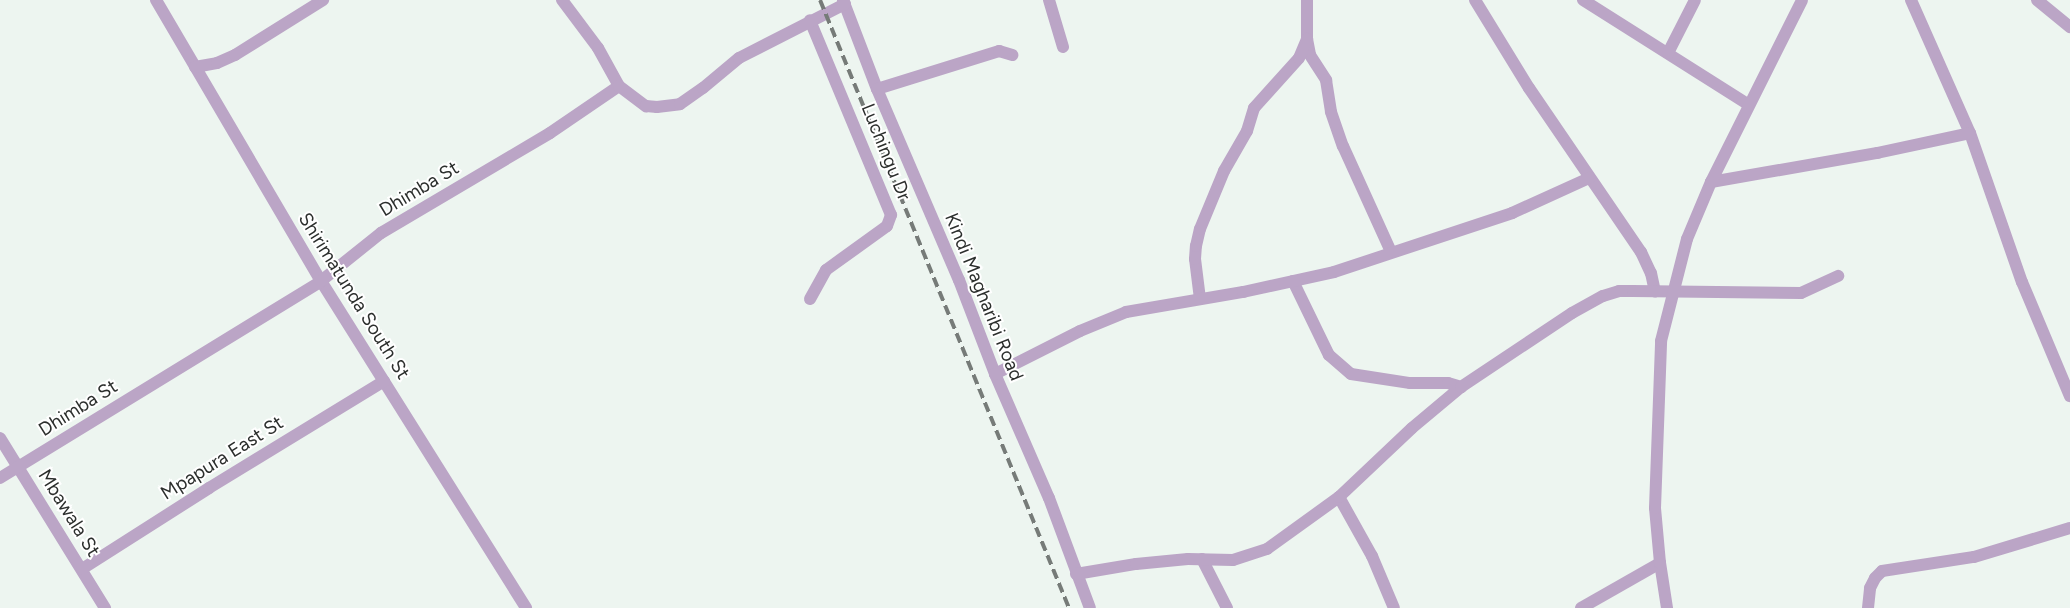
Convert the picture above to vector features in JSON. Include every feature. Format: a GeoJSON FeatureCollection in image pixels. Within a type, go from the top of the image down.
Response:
{"type":"FeatureCollection","features":[{"type":"Feature","properties":{"kind":"street","name":"Shirimatunda South St"},"geometry":{"type":"LineString","coordinates":[[156,0],[321,281],[526,608]]}},
{"type":"Feature","properties":{"kind":"street"},"geometry":{"type":"LineString","coordinates":[[195,67],[217,64],[235,56],[323,0]]}},
{"type":"Feature","properties":{"kind":"street"},"geometry":{"type":"LineString","coordinates":[[562,0],[598,48],[619,86],[646,106],[657,107],[680,104],[704,88],[739,58],[844,2]]}},
{"type":"Feature","properties":{"kind":"street"},"geometry":{"type":"LineString","coordinates":[[1049,0],[1063,47]]}},
{"type":"Feature","properties":{"kind":"street"},"geometry":{"type":"LineString","coordinates":[[1307,0],[1307,39],[1310,55],[1326,80],[1329,104],[1343,146],[1391,252]]}},
{"type":"Feature","properties":{"kind":"street"},"geometry":{"type":"LineString","coordinates":[[1475,0],[1589,178],[1641,252],[1650,273],[1655,292]]}},
{"type":"Feature","properties":{"kind":"street"},"geometry":{"type":"LineString","coordinates":[[1583,0],[1749,105]]}},
{"type":"Feature","properties":{"kind":"street"},"geometry":{"type":"LineString","coordinates":[[1668,53],[1695,0]]}},
{"type":"Feature","properties":{"kind":"street"},"geometry":{"type":"LineString","coordinates":[[1667,608],[1660,563],[1655,508],[1661,341],[1687,239],[1710,182],[1802,0]]}},
{"type":"Feature","properties":{"kind":"street"},"geometry":{"type":"LineString","coordinates":[[1911,0],[1970,133],[2022,282],[2070,396]]}},
{"type":"Feature","properties":{"kind":"street"},"geometry":{"type":"LineString","coordinates":[[2037,0],[2070,27]]}},
{"type":"Feature","properties":{"kind":"street","name":"Kindi Magharibi Road"},"geometry":{"type":"LineString","coordinates":[[844,2],[877,89],[959,280],[995,374],[1049,498],[1090,608]]}},
{"type":"Feature","properties":{"kind":"street","name":"Luchingu Dr"},"geometry":{"type":"LineString","coordinates":[[810,20],[891,215],[887,226],[826,270],[810,298]]}},
{"type":"Feature","properties":{"kind":"street"},"geometry":{"type":"LineString","coordinates":[[1200,299],[1195,259],[1196,246],[1200,230],[1224,171],[1247,131],[1254,108],[1299,58],[1307,39]]}},
{"type":"Feature","properties":{"kind":"street"},"geometry":{"type":"LineString","coordinates":[[877,89],[991,53],[999,51],[1012,55]]}},
{"type":"Feature","properties":{"kind":"street","name":"Dhimba St"},"geometry":{"type":"LineString","coordinates":[[0,478],[321,281],[381,233],[550,133],[619,86]]}},
{"type":"Feature","properties":{"kind":"street"},"geometry":{"type":"LineString","coordinates":[[1710,182],[1877,153],[1970,133]]}},
{"type":"Feature","properties":{"kind":"street"},"geometry":{"type":"LineString","coordinates":[[995,374],[1080,331],[1126,312],[1334,272],[1512,213],[1589,178]]}},
{"type":"Feature","properties":{"kind":"street"},"geometry":{"type":"LineString","coordinates":[[1076,574],[1136,564],[1202,559],[1233,560],[1267,549],[1339,497],[1412,428],[1461,387],[1572,313],[1597,299],[1619,291],[1672,293],[1801,292],[1838,276]]}},
{"type":"Feature","properties":{"kind":"street"},"geometry":{"type":"LineString","coordinates":[[1293,281],[1329,355],[1351,374],[1410,383],[1448,383],[1461,387]]}},
{"type":"Feature","properties":{"kind":"street","name":"Mpapura East St"},"geometry":{"type":"LineString","coordinates":[[82,569],[209,488],[384,381]]}},
{"type":"Feature","properties":{"kind":"street","name":"Mbawala St"},"geometry":{"type":"LineString","coordinates":[[0,438],[105,608]]}},
{"type":"Feature","properties":{"kind":"street"},"geometry":{"type":"LineString","coordinates":[[1339,497],[1372,556],[1394,608]]}},
{"type":"Feature","properties":{"kind":"street"},"geometry":{"type":"LineString","coordinates":[[1868,608],[1870,588],[1875,578],[1882,571],[1974,557],[2070,528]]}},
{"type":"Feature","properties":{"kind":"street"},"geometry":{"type":"LineString","coordinates":[[1202,559],[1227,608]]}},
{"type":"Feature","properties":{"kind":"street"},"geometry":{"type":"LineString","coordinates":[[1581,608],[1660,563]]}},
{"type":"Feature","properties":{"kind":"railway"},"geometry":{"type":"LineString","coordinates":[[820,0],[1069,608]]}}]}
